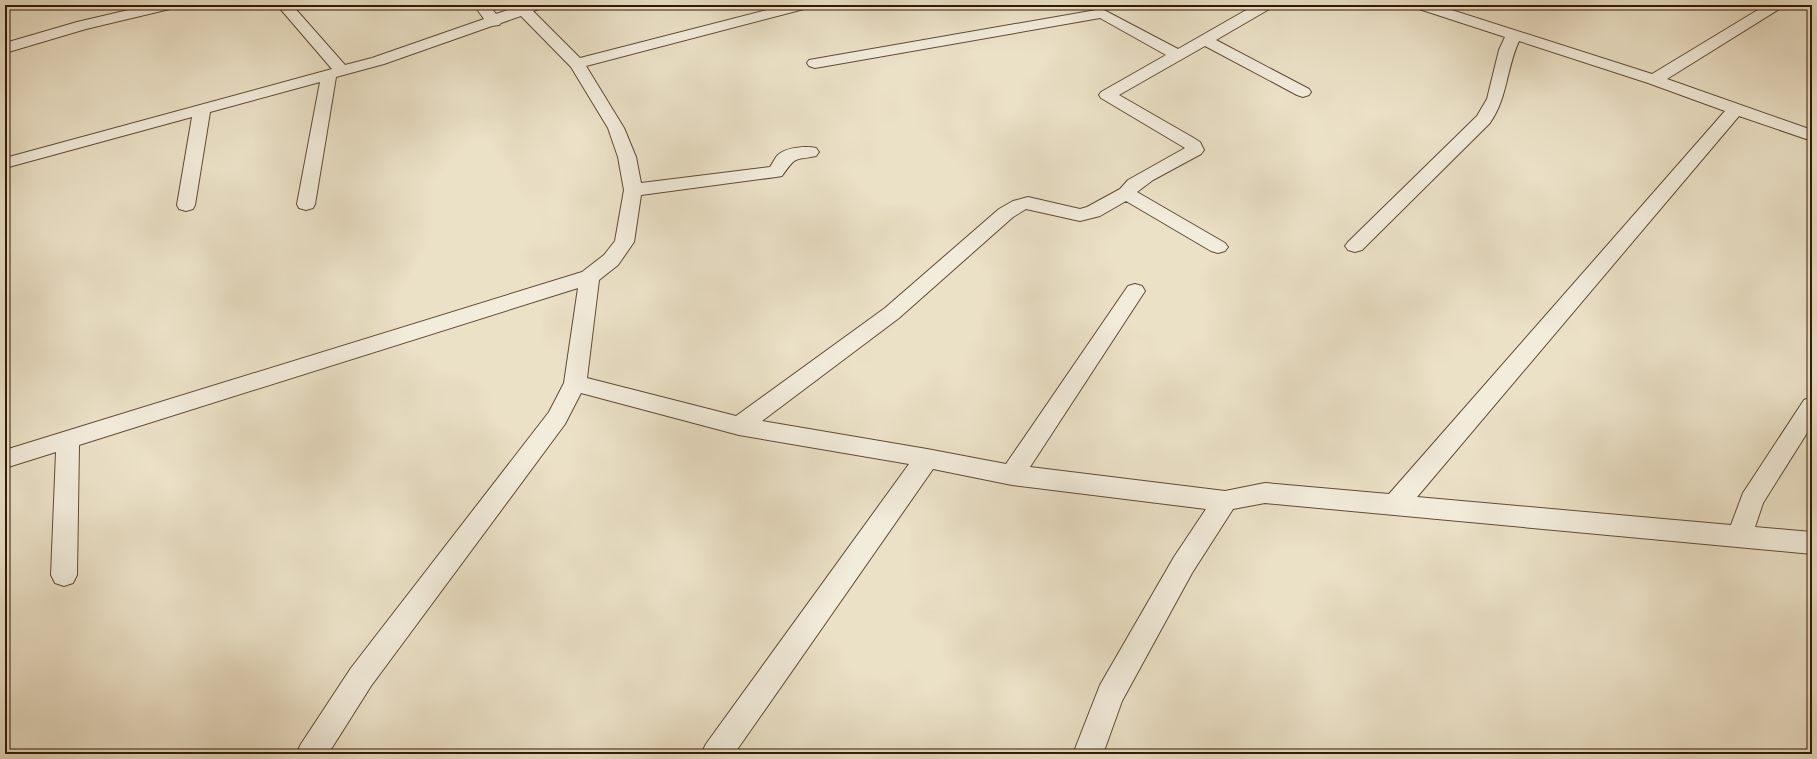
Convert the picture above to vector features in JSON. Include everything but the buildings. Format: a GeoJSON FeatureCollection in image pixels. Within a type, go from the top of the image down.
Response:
{"type":"FeatureCollection","features":[{"type":"Feature","properties":{"kind":"street"},"geometry":{"type":"LineString","coordinates":[[5,48],[100,20],[169,5]]}},
{"type":"Feature","properties":{"kind":"street"},"geometry":{"type":"LineString","coordinates":[[284,5],[335,73],[306,204]]}},
{"type":"Feature","properties":{"kind":"street"},"geometry":{"type":"LineString","coordinates":[[481,5],[494,22]]}},
{"type":"Feature","properties":{"kind":"street"},"geometry":{"type":"LineString","coordinates":[[577,64],[803,5]]}},
{"type":"Feature","properties":{"kind":"street"},"geometry":{"type":"LineString","coordinates":[[739,426],[892,313],[1006,212],[1020,204],[1028,203],[1080,215],[1093,212],[1126,193],[1134,184],[1195,150],[1194,146],[1186,141],[1107,96],[1266,5]]}},
{"type":"Feature","properties":{"kind":"street"},"geometry":{"type":"LineString","coordinates":[[1421,5],[1654,80],[1812,136]]}},
{"type":"Feature","properties":{"kind":"street"},"geometry":{"type":"LineString","coordinates":[[1654,80],[1776,5]]}},
{"type":"Feature","properties":{"kind":"street"},"geometry":{"type":"LineString","coordinates":[[5,163],[378,61],[531,8],[577,64],[616,128],[627,157],[634,190],[624,242],[610,260],[589,277],[68,438],[5,460]]}},
{"type":"Feature","properties":{"kind":"street"},"geometry":{"type":"LineString","coordinates":[[815,63],[1102,13],[1178,55]]}},
{"type":"Feature","properties":{"kind":"street"},"geometry":{"type":"LineString","coordinates":[[1355,246],[1484,119],[1495,99],[1507,50],[1514,35]]}},
{"type":"Feature","properties":{"kind":"street"},"geometry":{"type":"LineString","coordinates":[[1205,40],[1303,92]]}},
{"type":"Feature","properties":{"kind":"street"},"geometry":{"type":"LineString","coordinates":[[186,205],[202,109]]}},
{"type":"Feature","properties":{"kind":"street"},"geometry":{"type":"LineString","coordinates":[[1394,505],[1736,110]]}},
{"type":"Feature","properties":{"kind":"street"},"geometry":{"type":"LineString","coordinates":[[634,190],[776,172],[785,158],[794,154],[810,152]]}},
{"type":"Feature","properties":{"kind":"street"},"geometry":{"type":"LineString","coordinates":[[1126,193],[1218,247]]}},
{"type":"Feature","properties":{"kind":"street"},"geometry":{"type":"LineString","coordinates":[[311,754],[361,677],[557,418],[574,383],[589,277]]}},
{"type":"Feature","properties":{"kind":"street"},"geometry":{"type":"LineString","coordinates":[[1012,475],[1135,291]]}},
{"type":"Feature","properties":{"kind":"street"},"geometry":{"type":"LineString","coordinates":[[574,383],[739,426],[927,458],[1012,475],[1225,501],[1265,493],[1812,543]]}},
{"type":"Feature","properties":{"kind":"street"},"geometry":{"type":"LineString","coordinates":[[1740,536],[1752,500],[1812,406]]}},
{"type":"Feature","properties":{"kind":"street"},"geometry":{"type":"LineString","coordinates":[[64,575],[68,438]]}},
{"type":"Feature","properties":{"kind":"street"},"geometry":{"type":"LineString","coordinates":[[716,754],[927,458]]}},
{"type":"Feature","properties":{"kind":"street"},"geometry":{"type":"LineString","coordinates":[[1088,754],[1110,695],[1183,565],[1225,501]]}}]}
